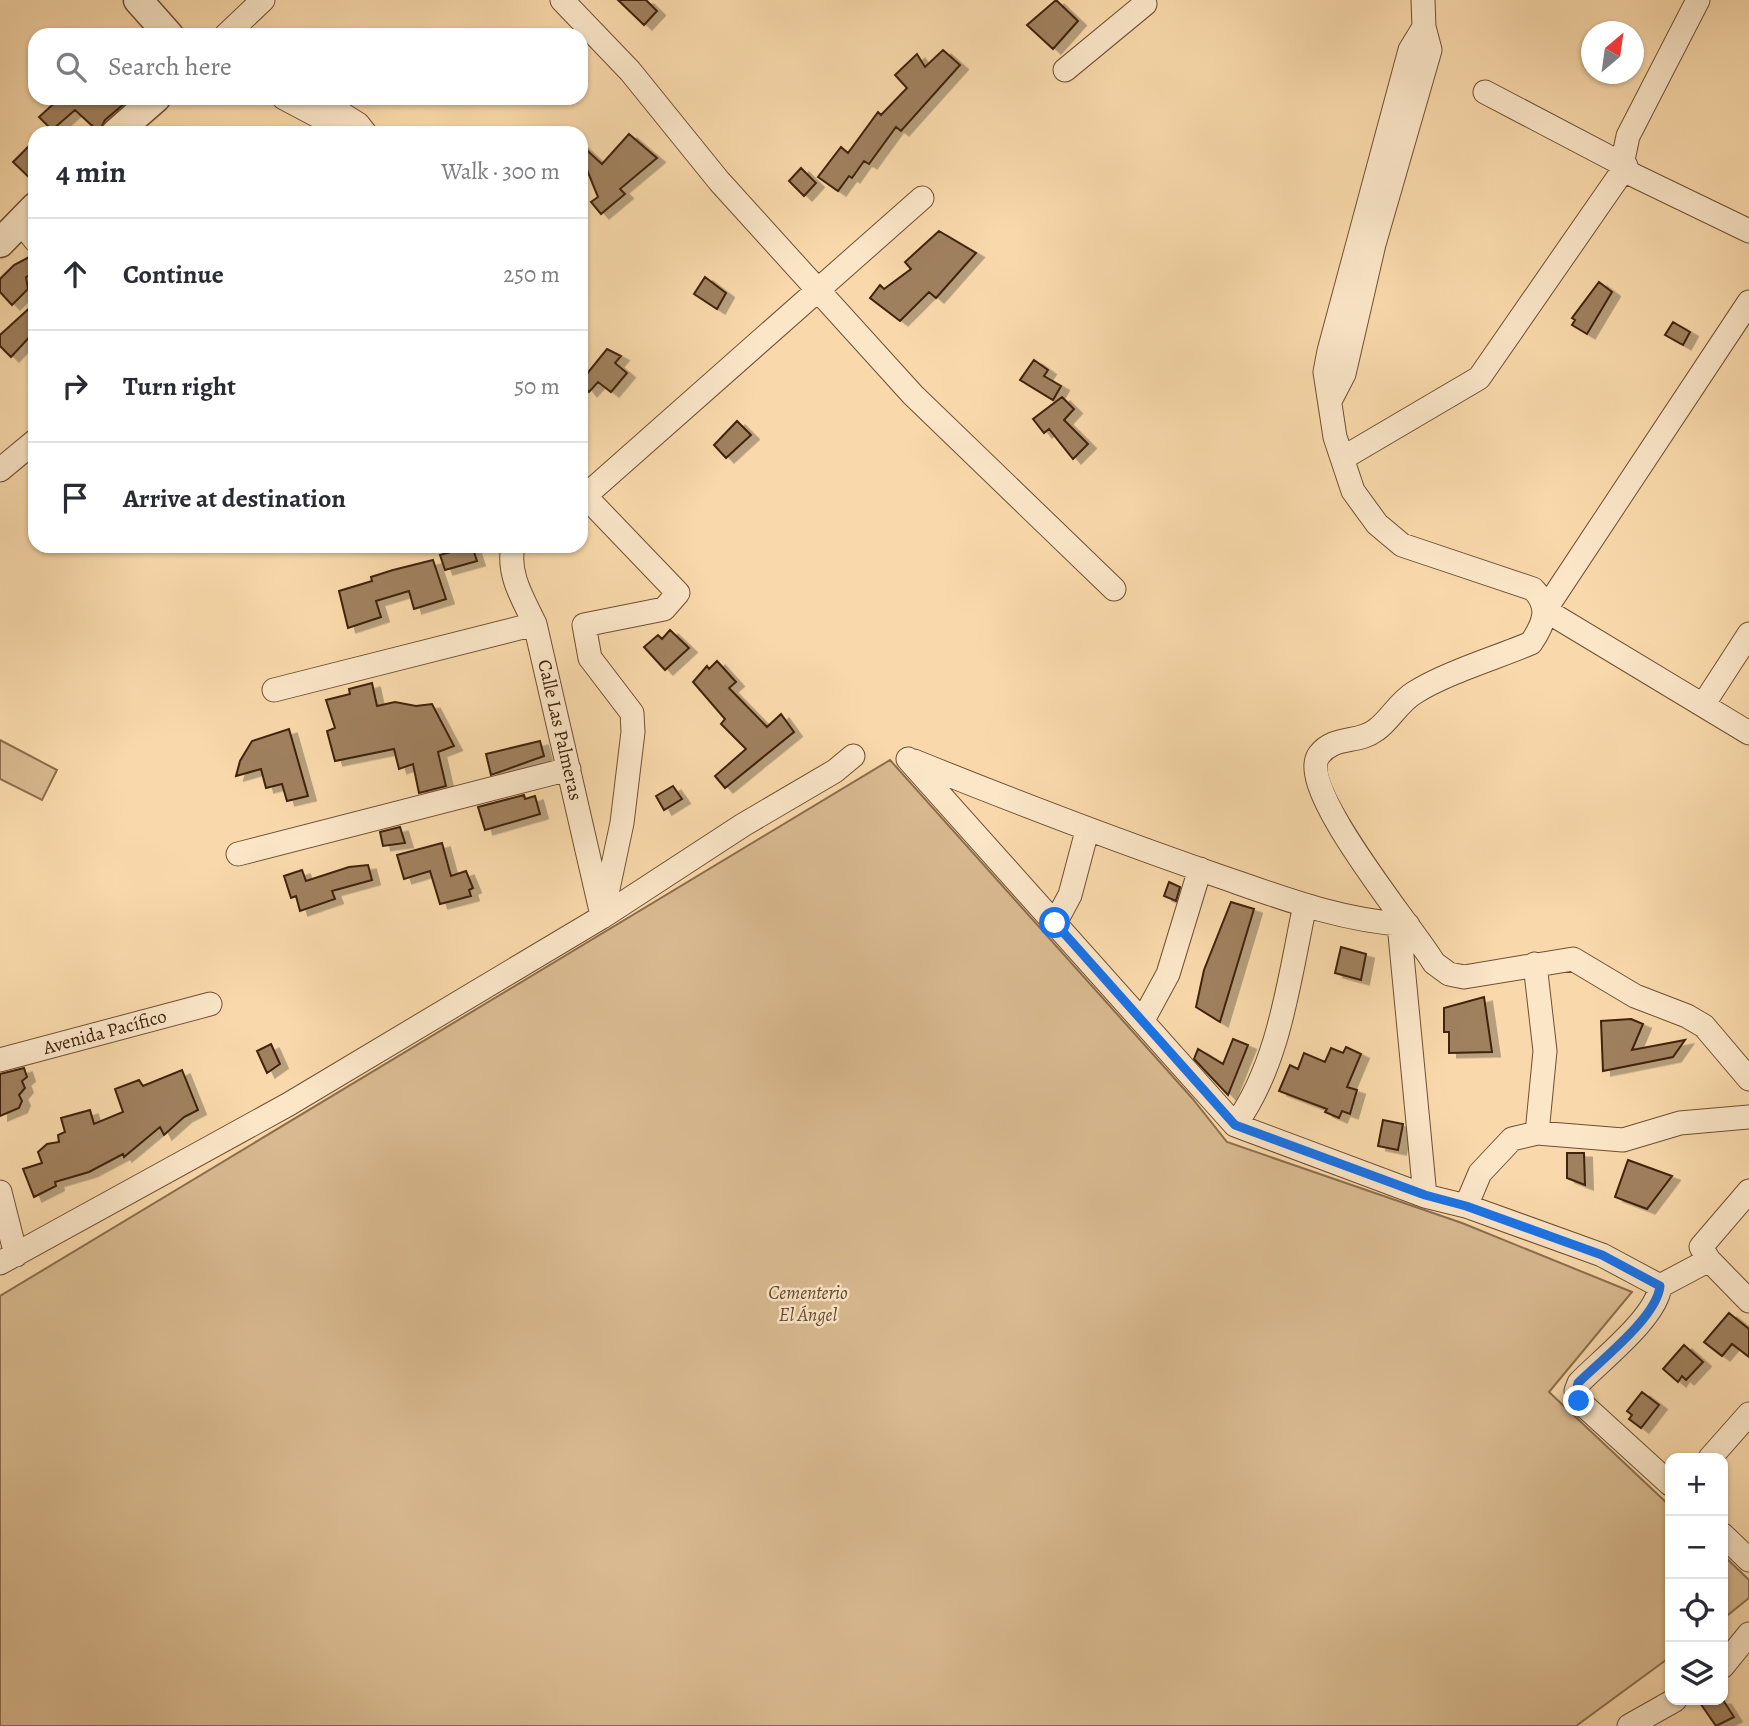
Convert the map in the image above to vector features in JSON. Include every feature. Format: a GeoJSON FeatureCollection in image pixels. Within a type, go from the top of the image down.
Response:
{"type":"FeatureCollection","features":[{"type":"Feature","properties":{"kind":"street"},"geometry":{"type":"LineString","coordinates":[[138,0],[163,28]]}},
{"type":"Feature","properties":{"kind":"street"},"geometry":{"type":"LineString","coordinates":[[233,28],[263,0]]}},
{"type":"Feature","properties":{"kind":"street"},"geometry":{"type":"LineString","coordinates":[[562,0],[630,71],[719,181],[819,288],[913,396],[1114,589]]}},
{"type":"Feature","properties":{"kind":"street"},"geometry":{"type":"LineString","coordinates":[[1423,0],[1424,27],[1430,50],[1374,244],[1344,374],[1331,399],[1335,437],[1353,491],[1377,524],[1402,545],[1533,589],[1541,597],[1545,610],[1543,626],[1531,643],[1415,692],[1376,731],[1334,742],[1318,757],[1313,771],[1320,790],[1354,852],[1404,925],[1434,963],[1449,974],[1464,977],[1573,960],[1635,996],[1687,1016],[1704,1026],[1749,1079]]}},
{"type":"Feature","properties":{"kind":"street"},"geometry":{"type":"LineString","coordinates":[[1698,0],[1628,136],[1623,151],[1626,166],[1629,173],[1749,231]]}},
{"type":"Feature","properties":{"kind":"street"},"geometry":{"type":"LineString","coordinates":[[1065,70],[1131,7]]}},
{"type":"Feature","properties":{"kind":"street"},"geometry":{"type":"LineString","coordinates":[[1485,92],[1626,166]]}},
{"type":"Feature","properties":{"kind":"street"},"geometry":{"type":"LineString","coordinates":[[124,126],[148,105]]}},
{"type":"Feature","properties":{"kind":"street"},"geometry":{"type":"LineString","coordinates":[[297,105],[336,126]]}},
{"type":"Feature","properties":{"kind":"street"},"geometry":{"type":"LineString","coordinates":[[328,105],[360,126]]}},
{"type":"Feature","properties":{"kind":"street"},"geometry":{"type":"LineString","coordinates":[[1343,458],[1479,378],[1626,166]]}},
{"type":"Feature","properties":{"kind":"street"},"geometry":{"type":"LineString","coordinates":[[588,493],[922,198]]}},
{"type":"Feature","properties":{"kind":"street"},"geometry":{"type":"LineString","coordinates":[[0,243],[28,224]]}},
{"type":"Feature","properties":{"kind":"street"},"geometry":{"type":"LineString","coordinates":[[1545,610],[1749,302]]}},
{"type":"Feature","properties":{"kind":"street"},"geometry":{"type":"LineString","coordinates":[[0,470],[28,447]]}},
{"type":"Feature","properties":{"kind":"street"},"geometry":{"type":"LineString","coordinates":[[588,499],[678,593],[664,609],[584,625],[590,658],[632,713],[633,723],[632,764],[602,917]]}},
{"type":"Feature","properties":{"kind":"street","name":"Calle Las Palmeras"},"geometry":{"type":"LineString","coordinates":[[512,553],[510,561],[516,582],[535,624],[602,917]]}},
{"type":"Feature","properties":{"kind":"street"},"geometry":{"type":"LineString","coordinates":[[1545,610],[1749,733]]}},
{"type":"Feature","properties":{"kind":"street"},"geometry":{"type":"LineString","coordinates":[[274,690],[535,624]]}},
{"type":"Feature","properties":{"kind":"street"},"geometry":{"type":"LineString","coordinates":[[1703,705],[1749,634]]}},
{"type":"Feature","properties":{"kind":"street"},"geometry":{"type":"LineString","coordinates":[[0,1192],[8,1259],[289,1104],[602,917],[743,825],[835,771],[853,756]]}},
{"type":"Feature","properties":{"kind":"street"},"geometry":{"type":"LineString","coordinates":[[1404,925],[1369,923],[1305,905],[1087,831],[908,759],[1235,1125],[1425,1195],[1466,1206],[1602,1255],[1660,1286]]}},
{"type":"Feature","properties":{"kind":"street"},"geometry":{"type":"LineString","coordinates":[[238,855],[569,769]]}},
{"type":"Feature","properties":{"kind":"street"},"geometry":{"type":"LineString","coordinates":[[1055,923],[1070,895],[1087,831]]}},
{"type":"Feature","properties":{"kind":"street"},"geometry":{"type":"LineString","coordinates":[[1143,1020],[1168,974],[1200,869]]}},
{"type":"Feature","properties":{"kind":"street"},"geometry":{"type":"LineString","coordinates":[[1235,1125],[1249,1107],[1275,1039],[1305,905]]}},
{"type":"Feature","properties":{"kind":"street"},"geometry":{"type":"LineString","coordinates":[[1404,925],[1425,1195]]}},
{"type":"Feature","properties":{"kind":"street"},"geometry":{"type":"LineString","coordinates":[[1535,964],[1545,1051],[1537,1133]]}},
{"type":"Feature","properties":{"kind":"street","name":"Avenida Pacífico"},"geometry":{"type":"LineString","coordinates":[[0,1060],[210,1004]]}},
{"type":"Feature","properties":{"kind":"street"},"geometry":{"type":"LineString","coordinates":[[1466,1206],[1480,1173],[1512,1139],[1537,1133],[1623,1140],[1680,1123],[1746,1114]]}},
{"type":"Feature","properties":{"kind":"street"},"geometry":{"type":"LineString","coordinates":[[1749,1191],[1701,1247],[1709,1260],[1749,1301]]}},
{"type":"Feature","properties":{"kind":"street"},"geometry":{"type":"LineString","coordinates":[[1660,1286],[1709,1260]]}},
{"type":"Feature","properties":{"kind":"street"},"geometry":{"type":"LineString","coordinates":[[1660,1286],[1659,1298],[1642,1320],[1578,1383],[1576,1391],[1579,1401],[1665,1479]]}},
{"type":"Feature","properties":{"kind":"street"},"geometry":{"type":"LineString","coordinates":[[1714,1453],[1749,1413]]}},
{"type":"Feature","properties":{"kind":"street"},"geometry":{"type":"LineString","coordinates":[[1728,1540],[1749,1560]]}},
{"type":"Feature","properties":{"kind":"street"},"geometry":{"type":"LineString","coordinates":[[1728,1660],[1749,1634]]}},
{"type":"Feature","properties":{"kind":"street"},"geometry":{"type":"LineString","coordinates":[[1629,1726],[1666,1705]]}},
{"type":"Feature","properties":{"kind":"green space"},"geometry":{"type":"Polygon","coordinates":[[[0,740],[57,770],[42,800],[0,779],[0,740]]]}},
{"type":"Feature","properties":{"kind":"green space","name":"Cementerio El Ángel"},"geometry":{"type":"Polygon","coordinates":[[[890,760],[1192,1098],[1227,1142],[1462,1223],[1632,1292],[1549,1392],[1665,1501],[1665,1661],[1576,1726],[0,1726],[0,1296],[890,760]]]}},
{"type":"Feature","properties":{"kind":"green space"},"geometry":{"type":"Polygon","coordinates":[[[1728,1560],[1749,1580],[1749,1598],[1728,1615],[1728,1560]]]}},
{"type":"Feature","properties":{"kind":"building"},"geometry":{"type":"Polygon","coordinates":[[[618,0],[646,0],[657,11],[644,25],[618,0]]]}},
{"type":"Feature","properties":{"kind":"building"},"geometry":{"type":"Polygon","coordinates":[[[1056,0],[1078,21],[1053,49],[1027,25],[1056,0]]]}},
{"type":"Feature","properties":{"kind":"building"},"geometry":{"type":"Polygon","coordinates":[[[943,50],[960,65],[901,131],[896,127],[869,164],[864,161],[838,191],[818,177],[841,147],[848,153],[878,112],[881,115],[907,88],[895,75],[917,54],[925,67],[943,50]]]}},
{"type":"Feature","properties":{"kind":"building"},"geometry":{"type":"Polygon","coordinates":[[[52,105],[123,105],[102,126],[92,126],[75,110],[57,126],[48,126],[39,117],[52,105]]]}},
{"type":"Feature","properties":{"kind":"building"},"geometry":{"type":"Polygon","coordinates":[[[629,134],[657,158],[620,189],[625,194],[601,214],[591,202],[598,197],[588,172],[588,151],[602,164],[629,134]]]}},
{"type":"Feature","properties":{"kind":"building"},"geometry":{"type":"Polygon","coordinates":[[[28,147],[28,176],[13,162],[28,147]]]}},
{"type":"Feature","properties":{"kind":"building"},"geometry":{"type":"Polygon","coordinates":[[[801,168],[816,183],[804,196],[789,181],[801,168]]]}},
{"type":"Feature","properties":{"kind":"building"},"geometry":{"type":"Polygon","coordinates":[[[939,231],[976,253],[936,298],[929,292],[900,321],[870,298],[880,285],[884,289],[911,269],[905,262],[939,231]]]}},
{"type":"Feature","properties":{"kind":"building"},"geometry":{"type":"Polygon","coordinates":[[[28,258],[28,289],[12,305],[0,292],[0,279],[14,265],[28,258]]]}},
{"type":"Feature","properties":{"kind":"building"},"geometry":{"type":"Polygon","coordinates":[[[705,277],[726,293],[717,309],[694,294],[705,277]]]}},
{"type":"Feature","properties":{"kind":"building"},"geometry":{"type":"Polygon","coordinates":[[[1599,282],[1612,292],[1587,334],[1572,325],[1575,320],[1572,318],[1599,282]]]}},
{"type":"Feature","properties":{"kind":"building"},"geometry":{"type":"Polygon","coordinates":[[[28,309],[28,339],[11,357],[0,346],[0,335],[28,309]]]}},
{"type":"Feature","properties":{"kind":"building"},"geometry":{"type":"Polygon","coordinates":[[[1673,322],[1690,332],[1683,345],[1665,335],[1673,322]]]}},
{"type":"Feature","properties":{"kind":"building"},"geometry":{"type":"Polygon","coordinates":[[[607,349],[621,356],[615,363],[627,373],[611,392],[598,382],[589,392],[588,372],[607,349]]]}},
{"type":"Feature","properties":{"kind":"building"},"geometry":{"type":"Polygon","coordinates":[[[1034,360],[1048,370],[1044,376],[1061,386],[1053,400],[1020,380],[1034,360]]]}},
{"type":"Feature","properties":{"kind":"building"},"geometry":{"type":"Polygon","coordinates":[[[1062,397],[1074,409],[1064,420],[1088,444],[1073,459],[1049,429],[1044,433],[1033,419],[1062,397]]]}},
{"type":"Feature","properties":{"kind":"building"},"geometry":{"type":"Polygon","coordinates":[[[737,421],[751,435],[726,458],[714,445],[737,421]]]}},
{"type":"Feature","properties":{"kind":"building"},"geometry":{"type":"Polygon","coordinates":[[[474,553],[477,561],[445,570],[440,555],[474,553]]]}},
{"type":"Feature","properties":{"kind":"building"},"geometry":{"type":"Polygon","coordinates":[[[433,560],[446,599],[414,609],[409,591],[376,601],[381,617],[348,628],[339,591],[372,581],[371,577],[433,560]]]}},
{"type":"Feature","properties":{"kind":"building"},"geometry":{"type":"Polygon","coordinates":[[[670,630],[689,648],[665,670],[644,647],[658,635],[662,639],[670,630]]]}},
{"type":"Feature","properties":{"kind":"building"},"geometry":{"type":"Polygon","coordinates":[[[717,661],[736,682],[729,688],[767,727],[781,714],[794,732],[725,788],[715,776],[746,749],[721,724],[725,719],[693,682],[707,666],[709,669],[717,661]]]}},
{"type":"Feature","properties":{"kind":"building"},"geometry":{"type":"Polygon","coordinates":[[[372,683],[377,706],[395,702],[416,706],[432,704],[454,746],[438,752],[446,786],[419,793],[413,764],[399,769],[394,749],[335,761],[327,731],[335,728],[326,700],[350,694],[349,689],[372,683]]]}},
{"type":"Feature","properties":{"kind":"building"},"geometry":{"type":"Polygon","coordinates":[[[289,729],[308,796],[287,801],[282,784],[266,788],[261,769],[236,776],[240,761],[252,741],[289,729]]]}},
{"type":"Feature","properties":{"kind":"building"},"geometry":{"type":"Polygon","coordinates":[[[540,741],[544,756],[491,775],[486,754],[540,741]]]}},
{"type":"Feature","properties":{"kind":"building"},"geometry":{"type":"Polygon","coordinates":[[[673,786],[682,799],[664,810],[656,796],[673,786]]]}},
{"type":"Feature","properties":{"kind":"building"},"geometry":{"type":"Polygon","coordinates":[[[524,795],[525,799],[535,796],[540,814],[485,830],[478,807],[524,795]]]}},
{"type":"Feature","properties":{"kind":"building"},"geometry":{"type":"Polygon","coordinates":[[[400,827],[405,843],[383,846],[380,832],[400,827]]]}},
{"type":"Feature","properties":{"kind":"building"},"geometry":{"type":"Polygon","coordinates":[[[442,843],[451,876],[466,871],[473,888],[469,890],[471,896],[440,904],[430,871],[404,879],[397,855],[442,843]]]}},
{"type":"Feature","properties":{"kind":"building"},"geometry":{"type":"Polygon","coordinates":[[[368,865],[372,880],[332,891],[335,899],[300,911],[296,896],[291,898],[284,876],[302,870],[306,881],[349,867],[368,865]]]}},
{"type":"Feature","properties":{"kind":"building"},"geometry":{"type":"Polygon","coordinates":[[[1169,882],[1180,887],[1176,901],[1164,896],[1169,882]]]}},
{"type":"Feature","properties":{"kind":"building"},"geometry":{"type":"Polygon","coordinates":[[[1231,902],[1254,909],[1220,1022],[1196,1007],[1204,970],[1231,902]]]}},
{"type":"Feature","properties":{"kind":"building"},"geometry":{"type":"Polygon","coordinates":[[[1341,947],[1366,954],[1361,980],[1335,973],[1341,947]]]}},
{"type":"Feature","properties":{"kind":"building"},"geometry":{"type":"Polygon","coordinates":[[[1484,997],[1492,1052],[1449,1053],[1449,1032],[1444,1032],[1444,1008],[1484,997]]]}},
{"type":"Feature","properties":{"kind":"building"},"geometry":{"type":"Polygon","coordinates":[[[1631,1019],[1643,1024],[1632,1050],[1685,1040],[1673,1057],[1603,1071],[1601,1021],[1631,1019]]]}},
{"type":"Feature","properties":{"kind":"building"},"geometry":{"type":"Polygon","coordinates":[[[1233,1039],[1248,1045],[1228,1095],[1194,1059],[1198,1049],[1223,1064],[1233,1039]]]}},
{"type":"Feature","properties":{"kind":"building"},"geometry":{"type":"Polygon","coordinates":[[[271,1044],[280,1064],[267,1073],[257,1051],[271,1044]]]}},
{"type":"Feature","properties":{"kind":"building"},"geometry":{"type":"Polygon","coordinates":[[[1346,1047],[1361,1054],[1347,1087],[1357,1090],[1350,1114],[1342,1111],[1339,1118],[1325,1112],[1327,1109],[1279,1091],[1290,1065],[1298,1069],[1304,1053],[1325,1062],[1331,1048],[1343,1053],[1346,1047]]]}},
{"type":"Feature","properties":{"kind":"building"},"geometry":{"type":"Polygon","coordinates":[[[24,1068],[27,1077],[22,1081],[25,1088],[19,1095],[22,1101],[19,1108],[0,1116],[0,1074],[24,1068]]]}},
{"type":"Feature","properties":{"kind":"building"},"geometry":{"type":"Polygon","coordinates":[[[182,1070],[198,1110],[184,1117],[164,1135],[160,1127],[124,1157],[123,1154],[89,1172],[55,1182],[56,1186],[34,1197],[23,1169],[42,1163],[38,1152],[47,1144],[59,1142],[58,1135],[65,1132],[61,1118],[90,1110],[94,1124],[123,1112],[115,1089],[139,1080],[143,1086],[182,1070]]]}},
{"type":"Feature","properties":{"kind":"building"},"geometry":{"type":"Polygon","coordinates":[[[1383,1120],[1403,1124],[1398,1150],[1378,1146],[1383,1120]]]}},
{"type":"Feature","properties":{"kind":"building"},"geometry":{"type":"Polygon","coordinates":[[[1567,1153],[1584,1153],[1585,1185],[1567,1178],[1567,1153]]]}},
{"type":"Feature","properties":{"kind":"building"},"geometry":{"type":"Polygon","coordinates":[[[1628,1160],[1672,1176],[1647,1209],[1615,1197],[1628,1160]]]}},
{"type":"Feature","properties":{"kind":"building"},"geometry":{"type":"Polygon","coordinates":[[[1729,1313],[1749,1329],[1749,1357],[1732,1344],[1722,1356],[1704,1342],[1729,1313]]]}},
{"type":"Feature","properties":{"kind":"building"},"geometry":{"type":"Polygon","coordinates":[[[1684,1345],[1703,1362],[1686,1380],[1682,1376],[1678,1382],[1663,1369],[1684,1345]]]}},
{"type":"Feature","properties":{"kind":"building"},"geometry":{"type":"Polygon","coordinates":[[[1642,1392],[1659,1405],[1641,1428],[1629,1419],[1632,1415],[1627,1411],[1642,1392]]]}},
{"type":"Feature","properties":{"kind":"building"},"geometry":{"type":"Polygon","coordinates":[[[1701,1705],[1726,1705],[1734,1717],[1716,1726],[1701,1705]]]}},
{"type":"Feature","properties":{"kind":"route"},"geometry":{"type":"LineString","coordinates":[[1055,923],[1152,1028],[1235,1125],[1425,1195],[1466,1206],[1602,1255],[1660,1286],[1659,1298],[1642,1320],[1578,1383],[1576,1391],[1579,1401]]}}]}
